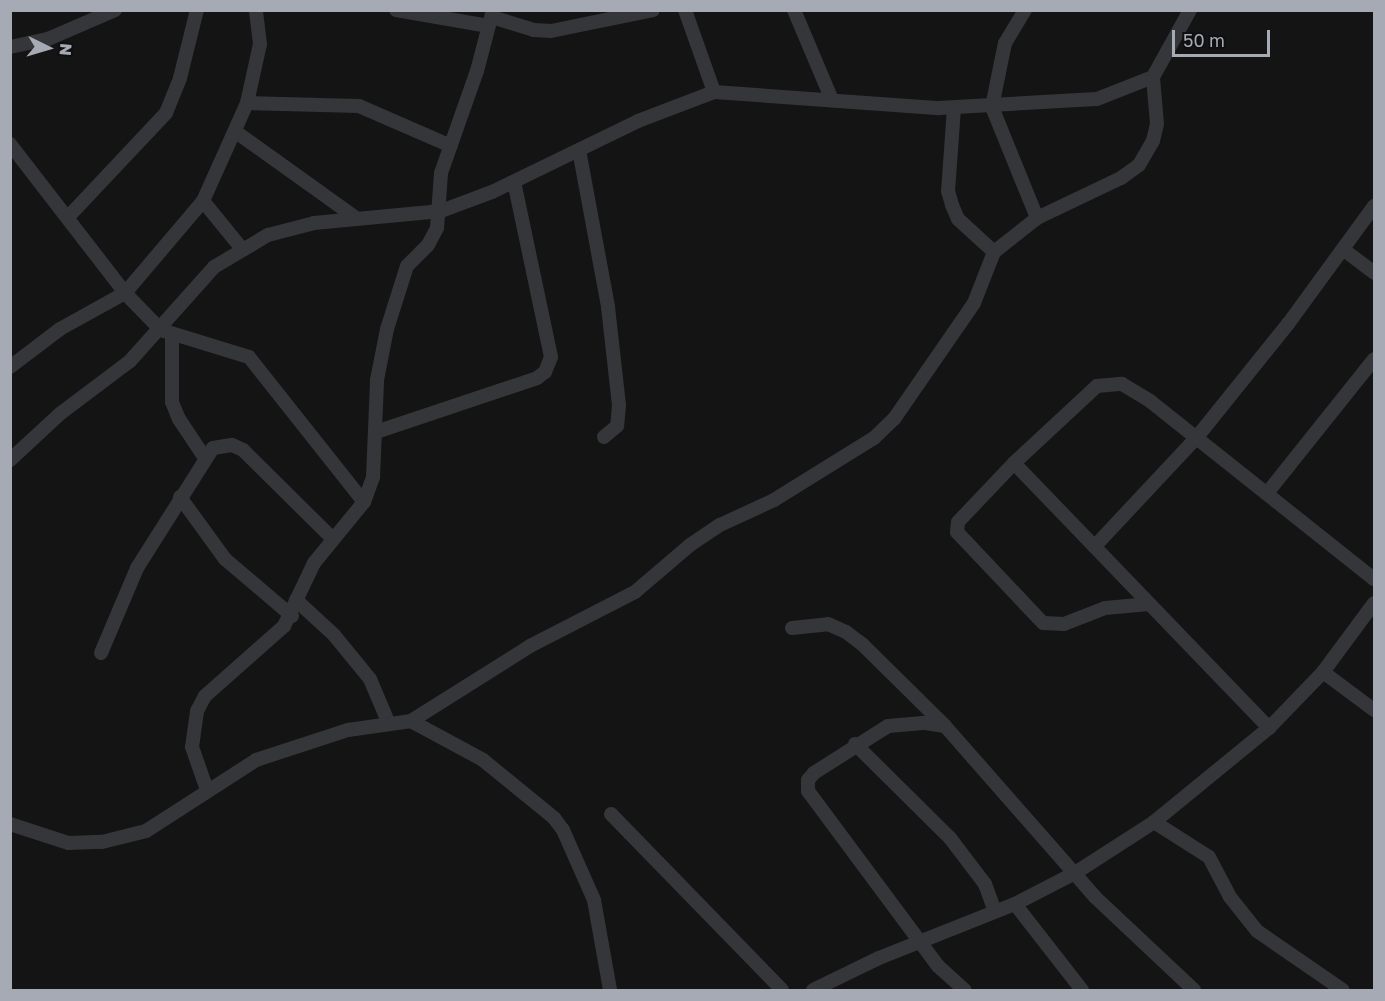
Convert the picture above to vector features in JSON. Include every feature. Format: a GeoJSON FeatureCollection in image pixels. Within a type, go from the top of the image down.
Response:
{"type":"FeatureCollection","features":[{"type":"Feature","properties":{"kind":"street"},"geometry":{"type":"LineString","coordinates":[[10,47],[48,39],[115,10]]}},
{"type":"Feature","properties":{"kind":"street"},"geometry":{"type":"LineString","coordinates":[[69,216],[166,113],[180,78],[197,10]]}},
{"type":"Feature","properties":{"kind":"street"},"geometry":{"type":"LineString","coordinates":[[10,367],[60,329],[125,292],[203,201],[236,132],[247,103],[260,44],[256,10]]}},
{"type":"Feature","properties":{"kind":"street"},"geometry":{"type":"LineString","coordinates":[[396,10],[491,18],[534,30],[551,31],[653,10]]}},
{"type":"Feature","properties":{"kind":"street"},"geometry":{"type":"LineString","coordinates":[[685,10],[714,92]]}},
{"type":"Feature","properties":{"kind":"street"},"geometry":{"type":"LineString","coordinates":[[795,10],[832,100]]}},
{"type":"Feature","properties":{"kind":"street"},"geometry":{"type":"LineString","coordinates":[[1025,10],[1005,43],[992,107],[1037,218]]}},
{"type":"Feature","properties":{"kind":"street"},"geometry":{"type":"LineString","coordinates":[[10,824],[68,843],[102,842],[146,831],[256,760],[302,743],[389,724],[411,722],[530,646],[635,592],[710,532],[774,500],[885,430],[974,303],[994,252],[1037,218],[1121,178],[1139,165],[1153,141],[1157,124],[1153,77],[1190,10]]}},
{"type":"Feature","properties":{"kind":"street"},"geometry":{"type":"LineString","coordinates":[[207,790],[192,747],[197,711],[216,684],[291,616],[314,563],[364,502],[373,477],[377,380],[399,288],[407,266],[428,245],[441,210],[441,173],[491,18]]}},
{"type":"Feature","properties":{"kind":"street"},"geometry":{"type":"LineString","coordinates":[[10,460],[166,332],[189,291],[214,267],[268,235],[356,218],[441,210],[514,182],[638,121],[714,92],[954,108],[992,107],[1097,99],[1153,77]]}},
{"type":"Feature","properties":{"kind":"street"},"geometry":{"type":"LineString","coordinates":[[247,103],[366,108],[451,146]]}},
{"type":"Feature","properties":{"kind":"street"},"geometry":{"type":"LineString","coordinates":[[954,108],[950,198],[958,219],[994,252]]}},
{"type":"Feature","properties":{"kind":"street"},"geometry":{"type":"LineString","coordinates":[[236,132],[356,218]]}},
{"type":"Feature","properties":{"kind":"street"},"geometry":{"type":"LineString","coordinates":[[10,144],[69,216],[125,292],[166,332],[249,357],[364,502]]}},
{"type":"Feature","properties":{"kind":"street"},"geometry":{"type":"LineString","coordinates":[[579,150],[608,307],[619,405],[617,426],[604,437]]}},
{"type":"Feature","properties":{"kind":"street"},"geometry":{"type":"LineString","coordinates":[[376,432],[537,378],[544,372],[551,357],[514,182]]}},
{"type":"Feature","properties":{"kind":"street"},"geometry":{"type":"LineString","coordinates":[[203,201],[243,250]]}},
{"type":"Feature","properties":{"kind":"street"},"geometry":{"type":"LineString","coordinates":[[1096,545],[1197,437],[1344,250],[1374,206]]}},
{"type":"Feature","properties":{"kind":"street"},"geometry":{"type":"LineString","coordinates":[[1344,250],[1374,273]]}},
{"type":"Feature","properties":{"kind":"street"},"geometry":{"type":"LineString","coordinates":[[166,332],[172,402],[179,419],[206,458]]}},
{"type":"Feature","properties":{"kind":"street"},"geometry":{"type":"LineString","coordinates":[[1268,492],[1374,359]]}},
{"type":"Feature","properties":{"kind":"street"},"geometry":{"type":"LineString","coordinates":[[1149,604],[1105,608],[1064,624],[1043,622],[956,528],[1014,463],[1097,386],[1122,384],[1197,437],[1374,579]]}},
{"type":"Feature","properties":{"kind":"street"},"geometry":{"type":"LineString","coordinates":[[101,652],[137,567],[213,448],[222,446],[243,450],[333,539]]}},
{"type":"Feature","properties":{"kind":"street"},"geometry":{"type":"LineString","coordinates":[[1014,463],[1096,545],[1149,604],[1269,728]]}},
{"type":"Feature","properties":{"kind":"street"},"geometry":{"type":"LineString","coordinates":[[180,497],[225,559],[291,616]]}},
{"type":"Feature","properties":{"kind":"street"},"geometry":{"type":"LineString","coordinates":[[296,600],[334,635],[370,679],[389,724]]}},
{"type":"Feature","properties":{"kind":"street"},"geometry":{"type":"LineString","coordinates":[[813,990],[919,942],[1015,904],[1075,873],[1154,822],[1269,728],[1323,672],[1374,603]]}},
{"type":"Feature","properties":{"kind":"street"},"geometry":{"type":"LineString","coordinates":[[792,628],[814,623],[846,632],[945,726],[1075,873],[1194,990]]}},
{"type":"Feature","properties":{"kind":"street"},"geometry":{"type":"LineString","coordinates":[[1323,672],[1374,710]]}},
{"type":"Feature","properties":{"kind":"street"},"geometry":{"type":"LineString","coordinates":[[411,722],[483,760],[558,824],[579,860],[594,900],[610,990]]}},
{"type":"Feature","properties":{"kind":"street"},"geometry":{"type":"LineString","coordinates":[[945,726],[900,724],[855,744],[808,780],[811,800],[919,942],[965,990]]}},
{"type":"Feature","properties":{"kind":"street"},"geometry":{"type":"LineString","coordinates":[[855,744],[971,864],[985,884],[995,911]]}},
{"type":"Feature","properties":{"kind":"street"},"geometry":{"type":"LineString","coordinates":[[611,814],[782,990]]}},
{"type":"Feature","properties":{"kind":"street"},"geometry":{"type":"LineString","coordinates":[[1154,822],[1209,857],[1230,897],[1257,931],[1343,990]]}},
{"type":"Feature","properties":{"kind":"street"},"geometry":{"type":"LineString","coordinates":[[1015,904],[1082,990]]}}]}
